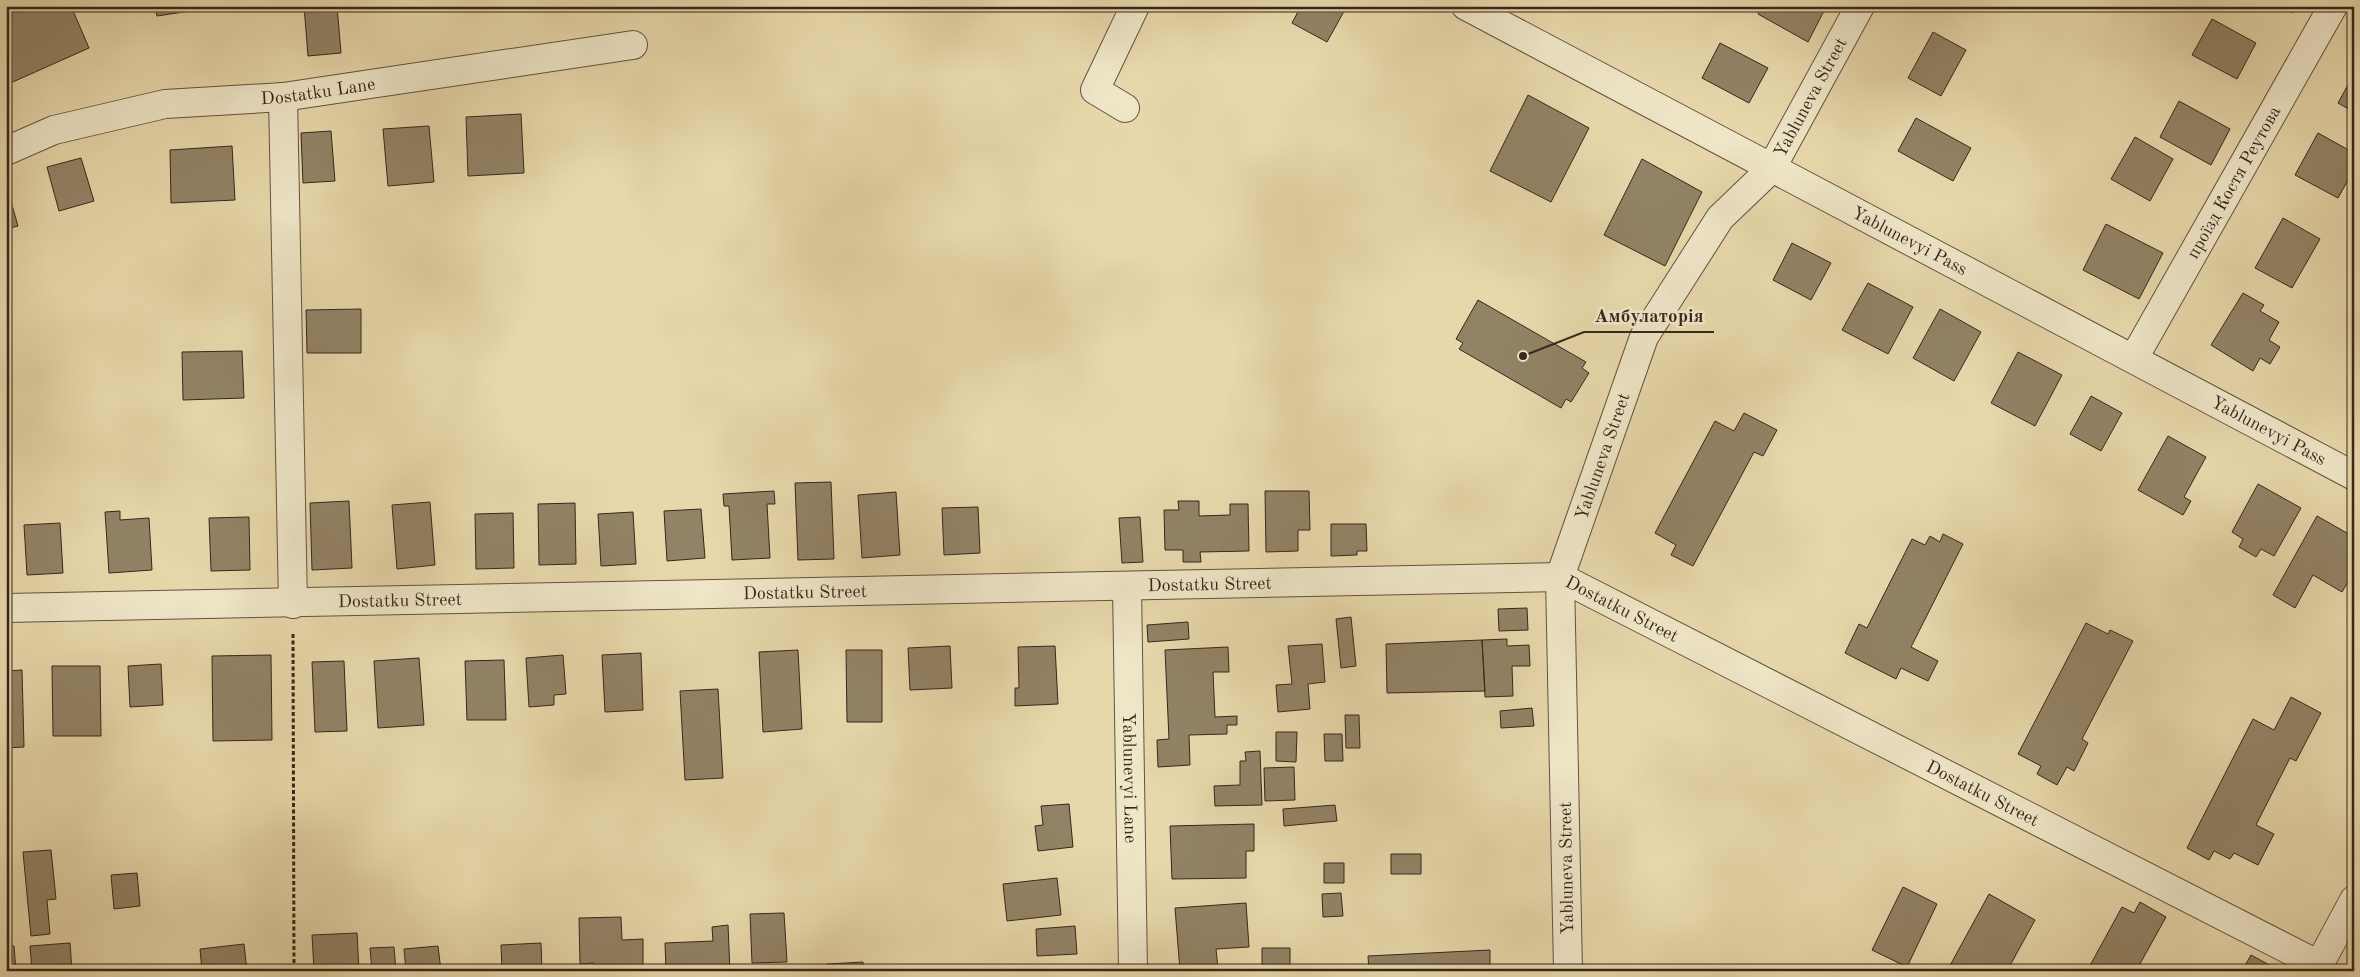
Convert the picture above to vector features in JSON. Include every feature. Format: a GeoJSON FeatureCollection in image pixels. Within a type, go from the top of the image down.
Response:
{"type":"FeatureCollection","features":[{"type":"Feature","properties":{"kind":"street"},"geometry":{"type":"LineString","coordinates":[[1125,108],[1095,90],[1135,6]]}},
{"type":"Feature","properties":{"kind":"street","name":"Yablunevyi Pass"},"geometry":{"type":"LineString","coordinates":[[1466,6],[2354,476]]}},
{"type":"Feature","properties":{"kind":"street","name":"Yabluneva Street"},"geometry":{"type":"LineString","coordinates":[[1568,971],[1560,577],[1644,337],[1720,218],[1771,169],[1860,6]]}},
{"type":"Feature","properties":{"kind":"street","name":"проїзд Костя Реутова"},"geometry":{"type":"LineString","coordinates":[[2134,358],[2333,6]]}},
{"type":"Feature","properties":{"kind":"street","name":"Dostatku Lane"},"geometry":{"type":"LineString","coordinates":[[6,150],[54,130],[165,104],[283,97],[633,45]]}},
{"type":"Feature","properties":{"kind":"street"},"geometry":{"type":"LineString","coordinates":[[283,97],[293,604]]}},
{"type":"Feature","properties":{"kind":"street","name":"Dostatku Street"},"geometry":{"type":"LineString","coordinates":[[6,608],[293,604],[1560,577],[2319,968]]}},
{"type":"Feature","properties":{"kind":"street","name":"Yablunevyi Lane"},"geometry":{"type":"LineString","coordinates":[[1127,586],[1134,971]]}},
{"type":"Feature","properties":{"kind":"street"},"geometry":{"type":"LineString","coordinates":[[2319,968],[2354,900]]}},
{"type":"Feature","properties":{"kind":"path"},"geometry":{"type":"LineString","coordinates":[[293,604],[294,971]]}},
{"type":"Feature","properties":{"kind":"building"},"geometry":{"type":"Polygon","coordinates":[[[6,6],[71,6],[89,48],[6,85],[6,6]]]}},
{"type":"Feature","properties":{"kind":"building"},"geometry":{"type":"Polygon","coordinates":[[[155,6],[196,6],[197,10],[157,16],[155,6]]]}},
{"type":"Feature","properties":{"kind":"building"},"geometry":{"type":"Polygon","coordinates":[[[304,6],[337,6],[341,53],[308,56],[304,6]]]}},
{"type":"Feature","properties":{"kind":"building"},"geometry":{"type":"Polygon","coordinates":[[[1301,6],[1347,6],[1327,42],[1292,23],[1301,6]]]}},
{"type":"Feature","properties":{"kind":"building"},"geometry":{"type":"Polygon","coordinates":[[[1762,6],[1820,6],[1825,9],[1808,42],[1758,14],[1762,6]]]}},
{"type":"Feature","properties":{"kind":"building"},"geometry":{"type":"Polygon","coordinates":[[[2280,6],[2296,6],[2292,13],[2280,6]]]}},
{"type":"Feature","properties":{"kind":"building"},"geometry":{"type":"Polygon","coordinates":[[[2212,19],[2256,43],[2237,79],[2192,55],[2212,19]]]}},
{"type":"Feature","properties":{"kind":"building"},"geometry":{"type":"Polygon","coordinates":[[[1933,32],[1966,50],[1941,96],[1908,78],[1933,32]]]}},
{"type":"Feature","properties":{"kind":"building"},"geometry":{"type":"Polygon","coordinates":[[[1720,43],[1768,68],[1749,103],[1702,78],[1720,43]]]}},
{"type":"Feature","properties":{"kind":"building"},"geometry":{"type":"Polygon","coordinates":[[[2354,74],[2354,112],[2338,103],[2354,74]]]}},
{"type":"Feature","properties":{"kind":"building"},"geometry":{"type":"Polygon","coordinates":[[[1528,95],[1589,128],[1551,202],[1490,171],[1528,95]]]}},
{"type":"Feature","properties":{"kind":"building"},"geometry":{"type":"Polygon","coordinates":[[[2179,101],[2230,129],[2211,165],[2160,137],[2179,101]]]}},
{"type":"Feature","properties":{"kind":"building"},"geometry":{"type":"Polygon","coordinates":[[[521,114],[524,173],[468,176],[466,117],[521,114]]]}},
{"type":"Feature","properties":{"kind":"building"},"geometry":{"type":"Polygon","coordinates":[[[1916,118],[1971,148],[1953,181],[1898,151],[1916,118]]]}},
{"type":"Feature","properties":{"kind":"building"},"geometry":{"type":"Polygon","coordinates":[[[429,126],[434,182],[388,186],[383,129],[429,126]]]}},
{"type":"Feature","properties":{"kind":"building"},"geometry":{"type":"Polygon","coordinates":[[[331,131],[335,181],[303,183],[301,133],[331,131]]]}},
{"type":"Feature","properties":{"kind":"building"},"geometry":{"type":"Polygon","coordinates":[[[2318,133],[2354,153],[2354,169],[2338,198],[2295,175],[2318,133]]]}},
{"type":"Feature","properties":{"kind":"building"},"geometry":{"type":"Polygon","coordinates":[[[2135,137],[2173,159],[2150,201],[2111,179],[2135,137]]]}},
{"type":"Feature","properties":{"kind":"building"},"geometry":{"type":"Polygon","coordinates":[[[232,146],[235,200],[171,203],[170,150],[232,146]]]}},
{"type":"Feature","properties":{"kind":"building"},"geometry":{"type":"Polygon","coordinates":[[[81,158],[94,201],[59,211],[47,167],[81,158]]]}},
{"type":"Feature","properties":{"kind":"building"},"geometry":{"type":"Polygon","coordinates":[[[1642,159],[1702,192],[1665,266],[1604,235],[1642,159]]]}},
{"type":"Feature","properties":{"kind":"building"},"geometry":{"type":"Polygon","coordinates":[[[6,184],[18,226],[6,229],[6,184]]]}},
{"type":"Feature","properties":{"kind":"building"},"geometry":{"type":"Polygon","coordinates":[[[2283,218],[2320,239],[2292,288],[2255,268],[2283,218]]]}},
{"type":"Feature","properties":{"kind":"building"},"geometry":{"type":"Polygon","coordinates":[[[2106,224],[2163,253],[2139,299],[2083,270],[2106,224]]]}},
{"type":"Feature","properties":{"kind":"building"},"geometry":{"type":"Polygon","coordinates":[[[1792,243],[1831,263],[1811,300],[1773,280],[1792,243]]]}},
{"type":"Feature","properties":{"kind":"building"},"geometry":{"type":"Polygon","coordinates":[[[1868,283],[1913,307],[1888,354],[1842,330],[1868,283]]]}},
{"type":"Feature","properties":{"kind":"building"},"geometry":{"type":"Polygon","coordinates":[[[2243,293],[2264,305],[2260,311],[2279,322],[2269,340],[2280,347],[2270,364],[2260,358],[2253,371],[2211,345],[2243,293]]]}},
{"type":"Feature","properties":{"kind":"building"},"geometry":{"type":"Polygon","coordinates":[[[1478,300],[1586,362],[1582,368],[1589,373],[1571,402],[1566,399],[1561,408],[1459,349],[1463,343],[1456,339],[1478,300]]]}},
{"type":"Feature","properties":{"kind":"building"},"geometry":{"type":"Polygon","coordinates":[[[361,309],[361,353],[307,353],[306,310],[361,309]]]}},
{"type":"Feature","properties":{"kind":"building"},"geometry":{"type":"Polygon","coordinates":[[[1940,309],[1981,332],[1954,381],[1913,358],[1940,309]]]}},
{"type":"Feature","properties":{"kind":"building"},"geometry":{"type":"Polygon","coordinates":[[[242,351],[244,398],[183,400],[182,352],[242,351]]]}},
{"type":"Feature","properties":{"kind":"building"},"geometry":{"type":"Polygon","coordinates":[[[2018,352],[2062,375],[2035,426],[1991,403],[2018,352]]]}},
{"type":"Feature","properties":{"kind":"building"},"geometry":{"type":"Polygon","coordinates":[[[2091,396],[2122,413],[2101,451],[2070,434],[2091,396]]]}},
{"type":"Feature","properties":{"kind":"building"},"geometry":{"type":"Polygon","coordinates":[[[1744,413],[1777,430],[1763,456],[1754,452],[1693,566],[1671,555],[1676,545],[1655,533],[1715,421],[1734,431],[1744,413]]]}},
{"type":"Feature","properties":{"kind":"building"},"geometry":{"type":"Polygon","coordinates":[[[2168,436],[2206,457],[2184,497],[2191,501],[2183,515],[2138,490],[2168,436]]]}},
{"type":"Feature","properties":{"kind":"building"},"geometry":{"type":"Polygon","coordinates":[[[831,482],[834,559],[798,560],[795,483],[831,482]]]}},
{"type":"Feature","properties":{"kind":"building"},"geometry":{"type":"Polygon","coordinates":[[[2258,484],[2301,508],[2274,556],[2261,549],[2256,557],[2239,547],[2243,539],[2232,532],[2258,484]]]}},
{"type":"Feature","properties":{"kind":"building"},"geometry":{"type":"Polygon","coordinates":[[[774,491],[775,504],[767,504],[770,558],[732,560],[729,506],[724,506],[723,494],[774,491]]]}},
{"type":"Feature","properties":{"kind":"building"},"geometry":{"type":"Polygon","coordinates":[[[1265,491],[1309,491],[1310,530],[1298,530],[1298,551],[1266,552],[1265,491]]]}},
{"type":"Feature","properties":{"kind":"building"},"geometry":{"type":"Polygon","coordinates":[[[896,492],[900,555],[862,558],[858,495],[896,492]]]}},
{"type":"Feature","properties":{"kind":"building"},"geometry":{"type":"Polygon","coordinates":[[[349,501],[352,568],[312,570],[310,503],[349,501]]]}},
{"type":"Feature","properties":{"kind":"building"},"geometry":{"type":"Polygon","coordinates":[[[1178,501],[1199,501],[1199,516],[1230,515],[1230,504],[1248,504],[1249,551],[1200,552],[1201,562],[1183,562],[1183,550],[1165,550],[1164,510],[1179,510],[1178,501]]]}},
{"type":"Feature","properties":{"kind":"building"},"geometry":{"type":"Polygon","coordinates":[[[430,502],[435,565],[397,569],[392,505],[430,502]]]}},
{"type":"Feature","properties":{"kind":"building"},"geometry":{"type":"Polygon","coordinates":[[[575,503],[576,564],[539,565],[538,504],[575,503]]]}},
{"type":"Feature","properties":{"kind":"building"},"geometry":{"type":"Polygon","coordinates":[[[978,507],[980,553],[944,555],[942,508],[978,507]]]}},
{"type":"Feature","properties":{"kind":"building"},"geometry":{"type":"Polygon","coordinates":[[[701,509],[705,558],[667,561],[664,511],[701,509]]]}},
{"type":"Feature","properties":{"kind":"building"},"geometry":{"type":"Polygon","coordinates":[[[120,511],[120,520],[149,518],[152,570],[109,573],[105,512],[120,511]]]}},
{"type":"Feature","properties":{"kind":"building"},"geometry":{"type":"Polygon","coordinates":[[[633,512],[636,564],[601,566],[598,514],[633,512]]]}},
{"type":"Feature","properties":{"kind":"building"},"geometry":{"type":"Polygon","coordinates":[[[513,513],[514,568],[476,569],[475,514],[513,513]]]}},
{"type":"Feature","properties":{"kind":"building"},"geometry":{"type":"Polygon","coordinates":[[[2317,516],[2354,537],[2354,571],[2342,592],[2313,575],[2295,608],[2273,595],[2317,516]]]}},
{"type":"Feature","properties":{"kind":"building"},"geometry":{"type":"Polygon","coordinates":[[[249,517],[250,570],[211,571],[209,518],[249,517]]]}},
{"type":"Feature","properties":{"kind":"building"},"geometry":{"type":"Polygon","coordinates":[[[1140,517],[1143,562],[1122,563],[1119,518],[1140,517]]]}},
{"type":"Feature","properties":{"kind":"building"},"geometry":{"type":"Polygon","coordinates":[[[60,523],[63,573],[27,575],[24,525],[60,523]]]}},
{"type":"Feature","properties":{"kind":"building"},"geometry":{"type":"Polygon","coordinates":[[[1331,524],[1366,524],[1367,551],[1357,551],[1357,555],[1331,556],[1331,524]]]}},
{"type":"Feature","properties":{"kind":"building"},"geometry":{"type":"Polygon","coordinates":[[[1943,534],[1963,544],[1911,647],[1938,661],[1928,681],[1901,668],[1896,679],[1845,653],[1859,624],[1867,628],[1912,539],[1925,545],[1930,536],[1940,542],[1943,534]]]}},
{"type":"Feature","properties":{"kind":"building"},"geometry":{"type":"Polygon","coordinates":[[[1527,608],[1528,630],[1499,631],[1498,609],[1527,608]]]}},
{"type":"Feature","properties":{"kind":"building"},"geometry":{"type":"Polygon","coordinates":[[[1351,617],[1356,666],[1341,668],[1336,619],[1351,617]]]}},
{"type":"Feature","properties":{"kind":"building"},"geometry":{"type":"Polygon","coordinates":[[[1188,622],[1189,639],[1148,642],[1147,625],[1188,622]]]}},
{"type":"Feature","properties":{"kind":"building"},"geometry":{"type":"Polygon","coordinates":[[[2086,623],[2108,634],[2110,630],[2133,641],[2082,739],[2088,743],[2074,771],[2067,767],[2057,785],[2037,774],[2041,766],[2018,754],[2086,623]]]}},
{"type":"Feature","properties":{"kind":"building"},"geometry":{"type":"Polygon","coordinates":[[[1507,639],[1507,646],[1529,645],[1530,666],[1512,666],[1513,696],[1485,697],[1482,640],[1507,639]]]}},
{"type":"Feature","properties":{"kind":"building"},"geometry":{"type":"Polygon","coordinates":[[[1482,640],[1485,691],[1387,693],[1386,644],[1482,640]]]}},
{"type":"Feature","properties":{"kind":"building"},"geometry":{"type":"Polygon","coordinates":[[[1322,644],[1325,682],[1308,684],[1310,709],[1278,712],[1276,685],[1292,684],[1288,646],[1322,644]]]}},
{"type":"Feature","properties":{"kind":"building"},"geometry":{"type":"Polygon","coordinates":[[[950,646],[952,688],[910,690],[908,648],[950,646]]]}},
{"type":"Feature","properties":{"kind":"building"},"geometry":{"type":"Polygon","coordinates":[[[1055,646],[1058,704],[1015,706],[1015,688],[1019,688],[1018,647],[1055,646]]]}},
{"type":"Feature","properties":{"kind":"building"},"geometry":{"type":"Polygon","coordinates":[[[1228,647],[1229,672],[1213,672],[1215,717],[1237,716],[1237,725],[1227,725],[1227,734],[1189,735],[1190,765],[1158,767],[1157,740],[1169,739],[1165,650],[1228,647]]]}},
{"type":"Feature","properties":{"kind":"building"},"geometry":{"type":"Polygon","coordinates":[[[798,650],[802,729],[763,732],[759,652],[798,650]]]}},
{"type":"Feature","properties":{"kind":"building"},"geometry":{"type":"Polygon","coordinates":[[[846,650],[882,650],[882,722],[847,722],[846,650]]]}},
{"type":"Feature","properties":{"kind":"building"},"geometry":{"type":"Polygon","coordinates":[[[641,653],[643,710],[605,712],[602,655],[641,653]]]}},
{"type":"Feature","properties":{"kind":"building"},"geometry":{"type":"Polygon","coordinates":[[[271,655],[272,740],[213,741],[212,656],[271,655]]]}},
{"type":"Feature","properties":{"kind":"building"},"geometry":{"type":"Polygon","coordinates":[[[563,655],[566,694],[554,695],[554,705],[529,707],[526,658],[563,655]]]}},
{"type":"Feature","properties":{"kind":"building"},"geometry":{"type":"Polygon","coordinates":[[[419,658],[424,725],[378,728],[374,661],[419,658]]]}},
{"type":"Feature","properties":{"kind":"building"},"geometry":{"type":"Polygon","coordinates":[[[504,660],[506,720],[467,720],[465,661],[504,660]]]}},
{"type":"Feature","properties":{"kind":"building"},"geometry":{"type":"Polygon","coordinates":[[[344,661],[347,731],[315,732],[312,662],[344,661]]]}},
{"type":"Feature","properties":{"kind":"building"},"geometry":{"type":"Polygon","coordinates":[[[161,664],[163,705],[130,707],[128,666],[161,664]]]}},
{"type":"Feature","properties":{"kind":"building"},"geometry":{"type":"Polygon","coordinates":[[[52,666],[100,666],[101,736],[53,736],[52,666]]]}},
{"type":"Feature","properties":{"kind":"building"},"geometry":{"type":"Polygon","coordinates":[[[22,670],[24,747],[6,748],[6,671],[22,670]]]}},
{"type":"Feature","properties":{"kind":"building"},"geometry":{"type":"Polygon","coordinates":[[[718,689],[723,778],[685,780],[680,691],[718,689]]]}},
{"type":"Feature","properties":{"kind":"building"},"geometry":{"type":"Polygon","coordinates":[[[2291,697],[2321,713],[2296,761],[2290,758],[2256,825],[2274,834],[2258,865],[2234,853],[2230,859],[2214,851],[2209,860],[2187,848],[2253,719],[2274,730],[2291,697]]]}},
{"type":"Feature","properties":{"kind":"building"},"geometry":{"type":"Polygon","coordinates":[[[1532,708],[1534,726],[1501,728],[1500,711],[1532,708]]]}},
{"type":"Feature","properties":{"kind":"building"},"geometry":{"type":"Polygon","coordinates":[[[1345,715],[1359,715],[1360,748],[1346,748],[1345,715]]]}},
{"type":"Feature","properties":{"kind":"building"},"geometry":{"type":"Polygon","coordinates":[[[1276,732],[1297,732],[1296,762],[1276,761],[1276,732]]]}},
{"type":"Feature","properties":{"kind":"building"},"geometry":{"type":"Polygon","coordinates":[[[1324,734],[1342,734],[1343,761],[1325,761],[1324,734]]]}},
{"type":"Feature","properties":{"kind":"building"},"geometry":{"type":"Polygon","coordinates":[[[1260,751],[1262,805],[1215,806],[1214,786],[1240,785],[1240,761],[1246,761],[1245,752],[1260,751]]]}},
{"type":"Feature","properties":{"kind":"building"},"geometry":{"type":"Polygon","coordinates":[[[1294,767],[1295,800],[1265,801],[1264,768],[1294,767]]]}},
{"type":"Feature","properties":{"kind":"building"},"geometry":{"type":"Polygon","coordinates":[[[1069,804],[1073,847],[1038,851],[1035,826],[1043,825],[1041,806],[1069,804]]]}},
{"type":"Feature","properties":{"kind":"building"},"geometry":{"type":"Polygon","coordinates":[[[1335,805],[1337,821],[1284,826],[1283,809],[1335,805]]]}},
{"type":"Feature","properties":{"kind":"building"},"geometry":{"type":"Polygon","coordinates":[[[1254,824],[1254,851],[1246,851],[1246,878],[1172,879],[1170,826],[1254,824]]]}},
{"type":"Feature","properties":{"kind":"building"},"geometry":{"type":"Polygon","coordinates":[[[51,850],[56,899],[47,900],[50,934],[31,936],[23,852],[51,850]]]}},
{"type":"Feature","properties":{"kind":"building"},"geometry":{"type":"Polygon","coordinates":[[[1391,854],[1421,854],[1421,874],[1391,874],[1391,854]]]}},
{"type":"Feature","properties":{"kind":"building"},"geometry":{"type":"Polygon","coordinates":[[[1324,863],[1344,863],[1344,883],[1324,883],[1324,863]]]}},
{"type":"Feature","properties":{"kind":"building"},"geometry":{"type":"Polygon","coordinates":[[[137,873],[140,906],[114,909],[111,875],[137,873]]]}},
{"type":"Feature","properties":{"kind":"building"},"geometry":{"type":"Polygon","coordinates":[[[1057,878],[1061,915],[1007,921],[1003,884],[1057,878]]]}},
{"type":"Feature","properties":{"kind":"building"},"geometry":{"type":"Polygon","coordinates":[[[1903,887],[1937,904],[1907,967],[1872,950],[1903,887]]]}},
{"type":"Feature","properties":{"kind":"building"},"geometry":{"type":"Polygon","coordinates":[[[1341,893],[1343,916],[1323,917],[1322,894],[1341,893]]]}},
{"type":"Feature","properties":{"kind":"building"},"geometry":{"type":"Polygon","coordinates":[[[1989,894],[2035,920],[2007,971],[1947,971],[1989,894]]]}},
{"type":"Feature","properties":{"kind":"building"},"geometry":{"type":"Polygon","coordinates":[[[2140,902],[2166,917],[2136,971],[2087,971],[2122,907],[2134,913],[2140,902]]]}},
{"type":"Feature","properties":{"kind":"building"},"geometry":{"type":"Polygon","coordinates":[[[1246,903],[1249,947],[1216,949],[1218,969],[1180,971],[1175,908],[1246,903]]]}},
{"type":"Feature","properties":{"kind":"building"},"geometry":{"type":"Polygon","coordinates":[[[784,913],[787,962],[752,963],[750,914],[784,913]]]}},
{"type":"Feature","properties":{"kind":"building"},"geometry":{"type":"Polygon","coordinates":[[[621,917],[622,940],[643,939],[643,971],[594,971],[594,963],[580,964],[579,918],[621,917]]]}},
{"type":"Feature","properties":{"kind":"building"},"geometry":{"type":"Polygon","coordinates":[[[728,925],[730,971],[666,971],[665,943],[713,941],[712,927],[728,925]]]}},
{"type":"Feature","properties":{"kind":"building"},"geometry":{"type":"Polygon","coordinates":[[[1075,926],[1077,954],[1037,956],[1036,929],[1075,926]]]}},
{"type":"Feature","properties":{"kind":"building"},"geometry":{"type":"Polygon","coordinates":[[[357,933],[359,971],[314,971],[312,935],[357,933]]]}},
{"type":"Feature","properties":{"kind":"building"},"geometry":{"type":"Polygon","coordinates":[[[70,943],[72,971],[32,971],[30,946],[70,943]]]}},
{"type":"Feature","properties":{"kind":"building"},"geometry":{"type":"Polygon","coordinates":[[[541,943],[542,971],[502,971],[501,945],[541,943]]]}},
{"type":"Feature","properties":{"kind":"building"},"geometry":{"type":"Polygon","coordinates":[[[244,944],[247,971],[202,971],[200,949],[244,944]]]}},
{"type":"Feature","properties":{"kind":"building"},"geometry":{"type":"Polygon","coordinates":[[[14,946],[16,971],[6,971],[6,947],[14,946]]]}},
{"type":"Feature","properties":{"kind":"building"},"geometry":{"type":"Polygon","coordinates":[[[438,946],[441,971],[406,971],[404,949],[438,946]]]}},
{"type":"Feature","properties":{"kind":"building"},"geometry":{"type":"Polygon","coordinates":[[[394,947],[396,971],[372,971],[370,948],[394,947]]]}},
{"type":"Feature","properties":{"kind":"building"},"geometry":{"type":"Polygon","coordinates":[[[1262,948],[1290,948],[1290,971],[1272,971],[1272,968],[1262,968],[1262,948]]]}},
{"type":"Feature","properties":{"kind":"building"},"geometry":{"type":"Polygon","coordinates":[[[1490,950],[1490,971],[1369,971],[1368,956],[1490,950]]]}},
{"type":"Feature","properties":{"kind":"building"},"geometry":{"type":"Polygon","coordinates":[[[2251,955],[2273,967],[2271,971],[2242,971],[2251,955]]]}},
{"type":"Feature","properties":{"kind":"building"},"geometry":{"type":"Polygon","coordinates":[[[863,962],[864,971],[827,971],[827,964],[863,962]]]}},
{"type":"Feature","properties":{"kind":"place","name":"Амбулаторія"},"geometry":{"type":"Point","coordinates":[1523,356]}}]}
